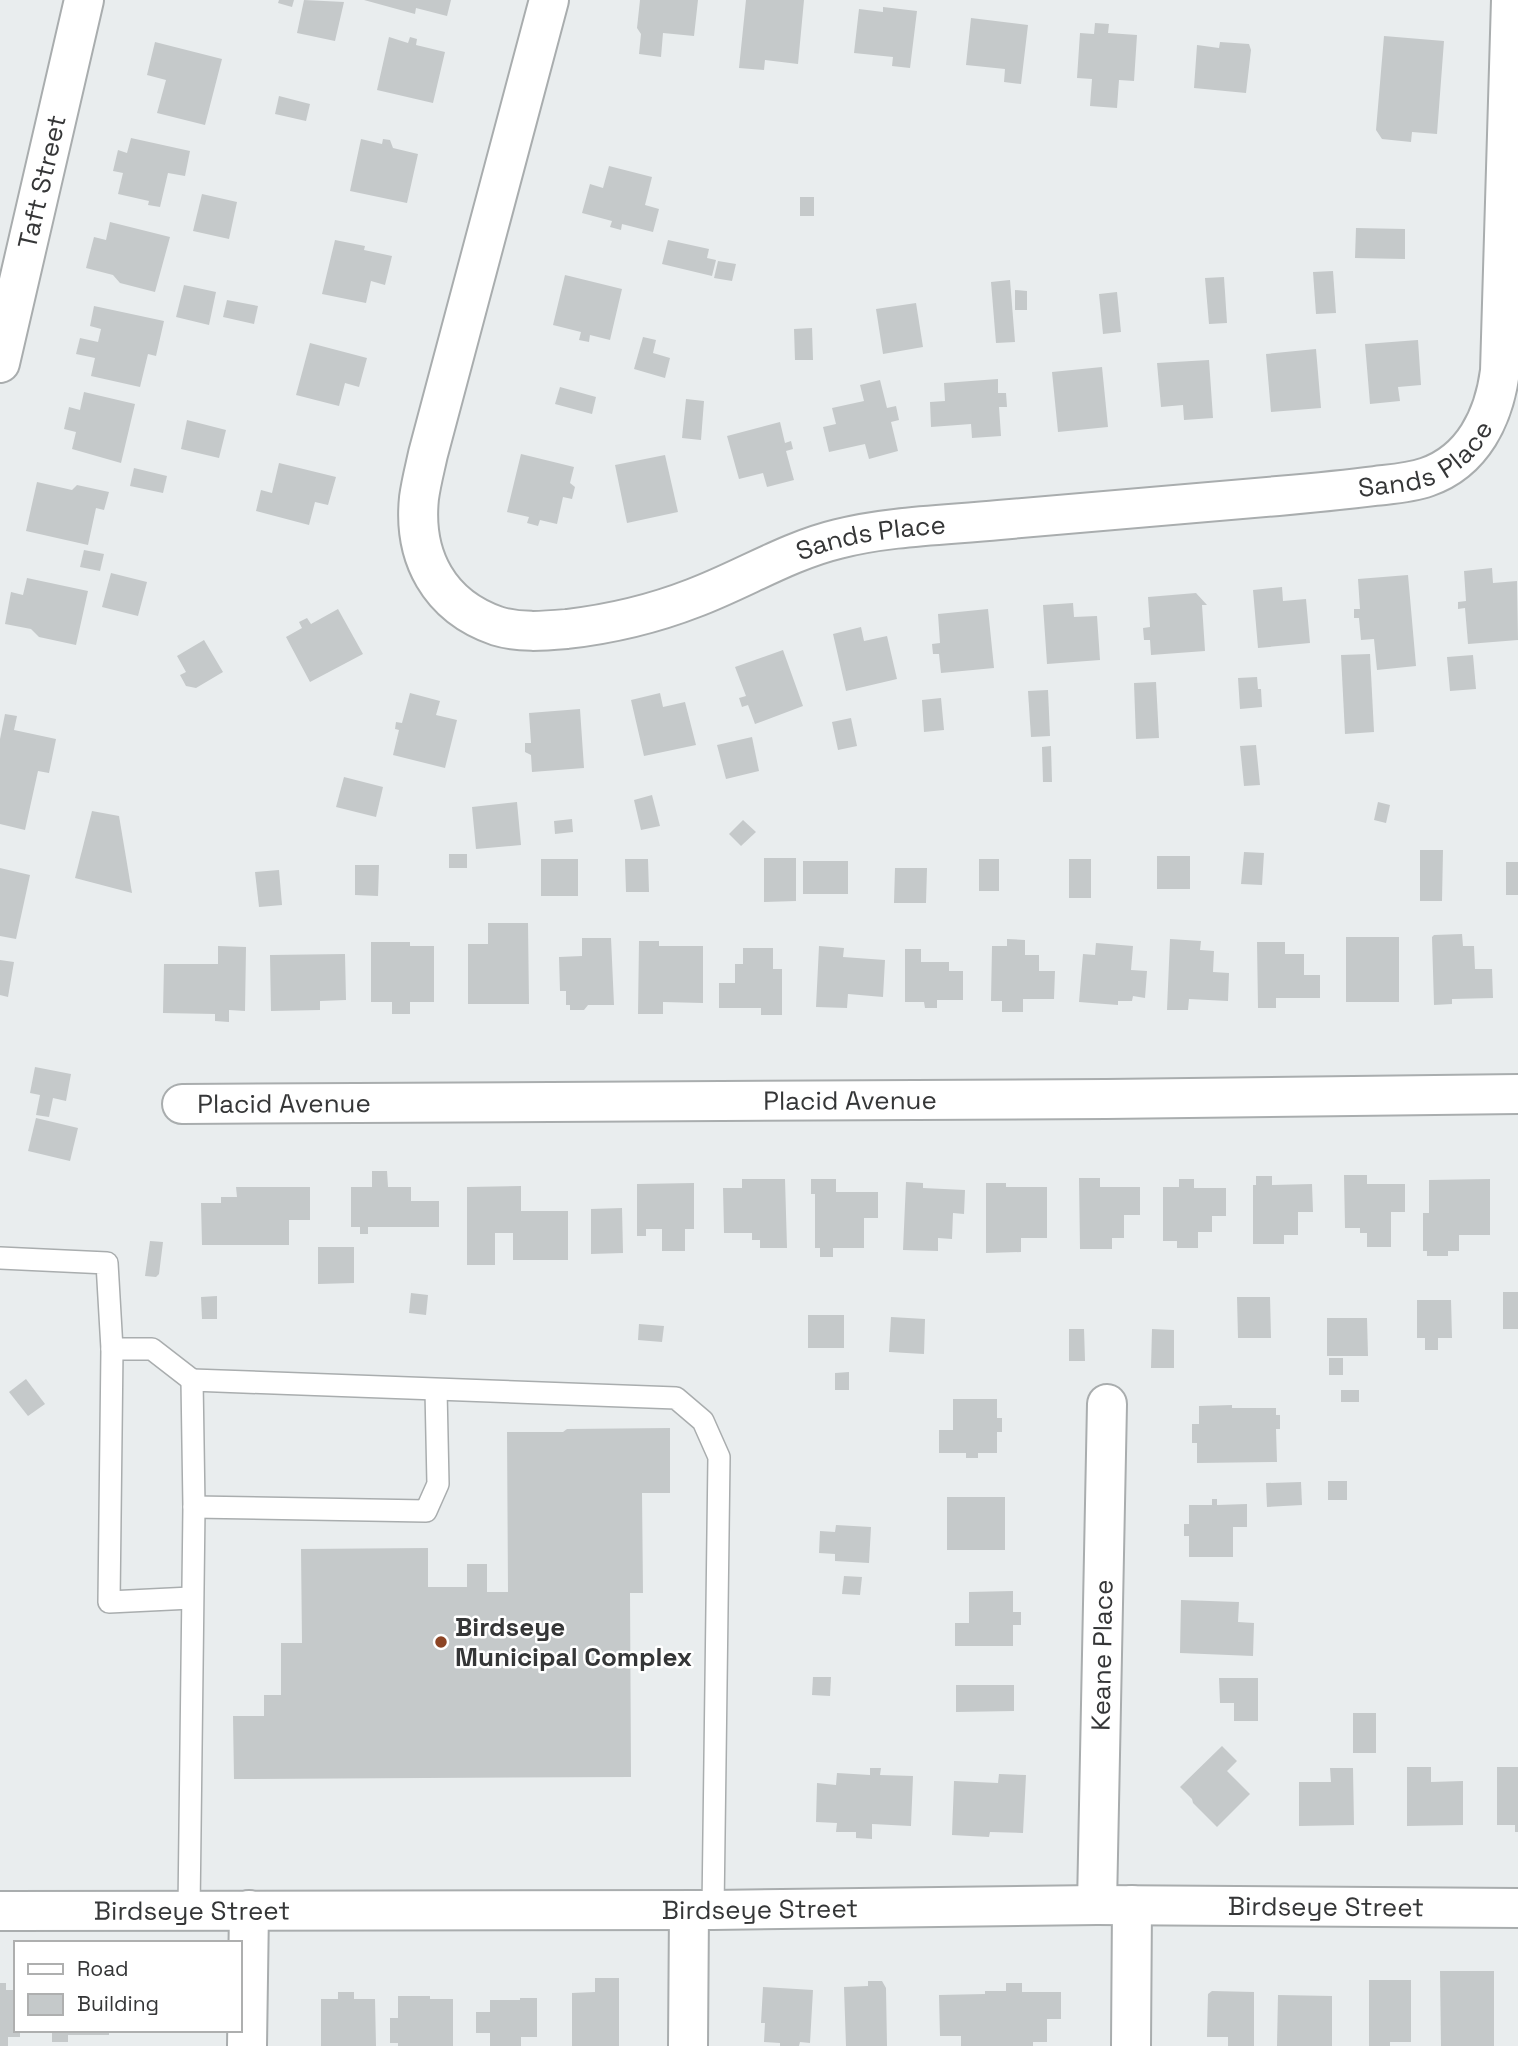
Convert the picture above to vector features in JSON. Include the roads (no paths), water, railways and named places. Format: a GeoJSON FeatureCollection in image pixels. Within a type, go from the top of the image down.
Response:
{"type":"FeatureCollection","features":[{"type":"Feature","properties":{"kind":"street","name":"Taft Street"},"geometry":{"type":"LineString","coordinates":[[0,363],[84,0]]}},
{"type":"Feature","properties":{"kind":"street","name":"Sands Place"},"geometry":{"type":"LineString","coordinates":[[550,0],[428,454],[419,497],[418,522],[425,559],[439,586],[449,597],[461,608],[494,625],[528,632],[593,626],[643,615],[694,598],[814,546],[848,537],[925,527],[1345,490],[1424,478],[1455,462],[1480,433],[1491,414],[1500,371],[1511,0]]}},
{"type":"Feature","properties":{"kind":"street","name":"Placid Avenue"},"geometry":{"type":"LineString","coordinates":[[182,1104],[1518,1094]]}},
{"type":"Feature","properties":{"kind":"street","name":"Keane Place"},"geometry":{"type":"LineString","coordinates":[[1107,1404],[1114,1905],[1131,2046]]}},
{"type":"Feature","properties":{"kind":"street","name":"Birdseye Street"},"geometry":{"type":"LineString","coordinates":[[0,1911],[701,1910],[1114,1905],[1518,1908]]}},
{"type":"Feature","properties":{"kind":"street"},"geometry":{"type":"LineString","coordinates":[[247,2046],[249,1910]]}},
{"type":"Feature","properties":{"kind":"street"},"geometry":{"type":"LineString","coordinates":[[688,2046],[701,1910]]}},
{"type":"Feature","properties":{"kind":"lane"},"geometry":{"type":"LineString","coordinates":[[0,1258],[107,1263],[112,1349],[108,1602],[191,1598]]}},
{"type":"Feature","properties":{"kind":"lane"},"geometry":{"type":"LineString","coordinates":[[112,1349],[152,1349],[192,1380],[676,1398],[703,1421],[719,1457],[701,1910]]}},
{"type":"Feature","properties":{"kind":"lane"},"geometry":{"type":"LineString","coordinates":[[189,1910],[194,1507],[192,1380]]}},
{"type":"Feature","properties":{"kind":"lane"},"geometry":{"type":"LineString","coordinates":[[194,1507],[426,1511],[438,1484],[436,1390]]}},
{"type":"Feature","properties":{"kind":"place","name":"Birdseye Municipal Complex"},"geometry":{"type":"Point","coordinates":[441,1642]}}]}
